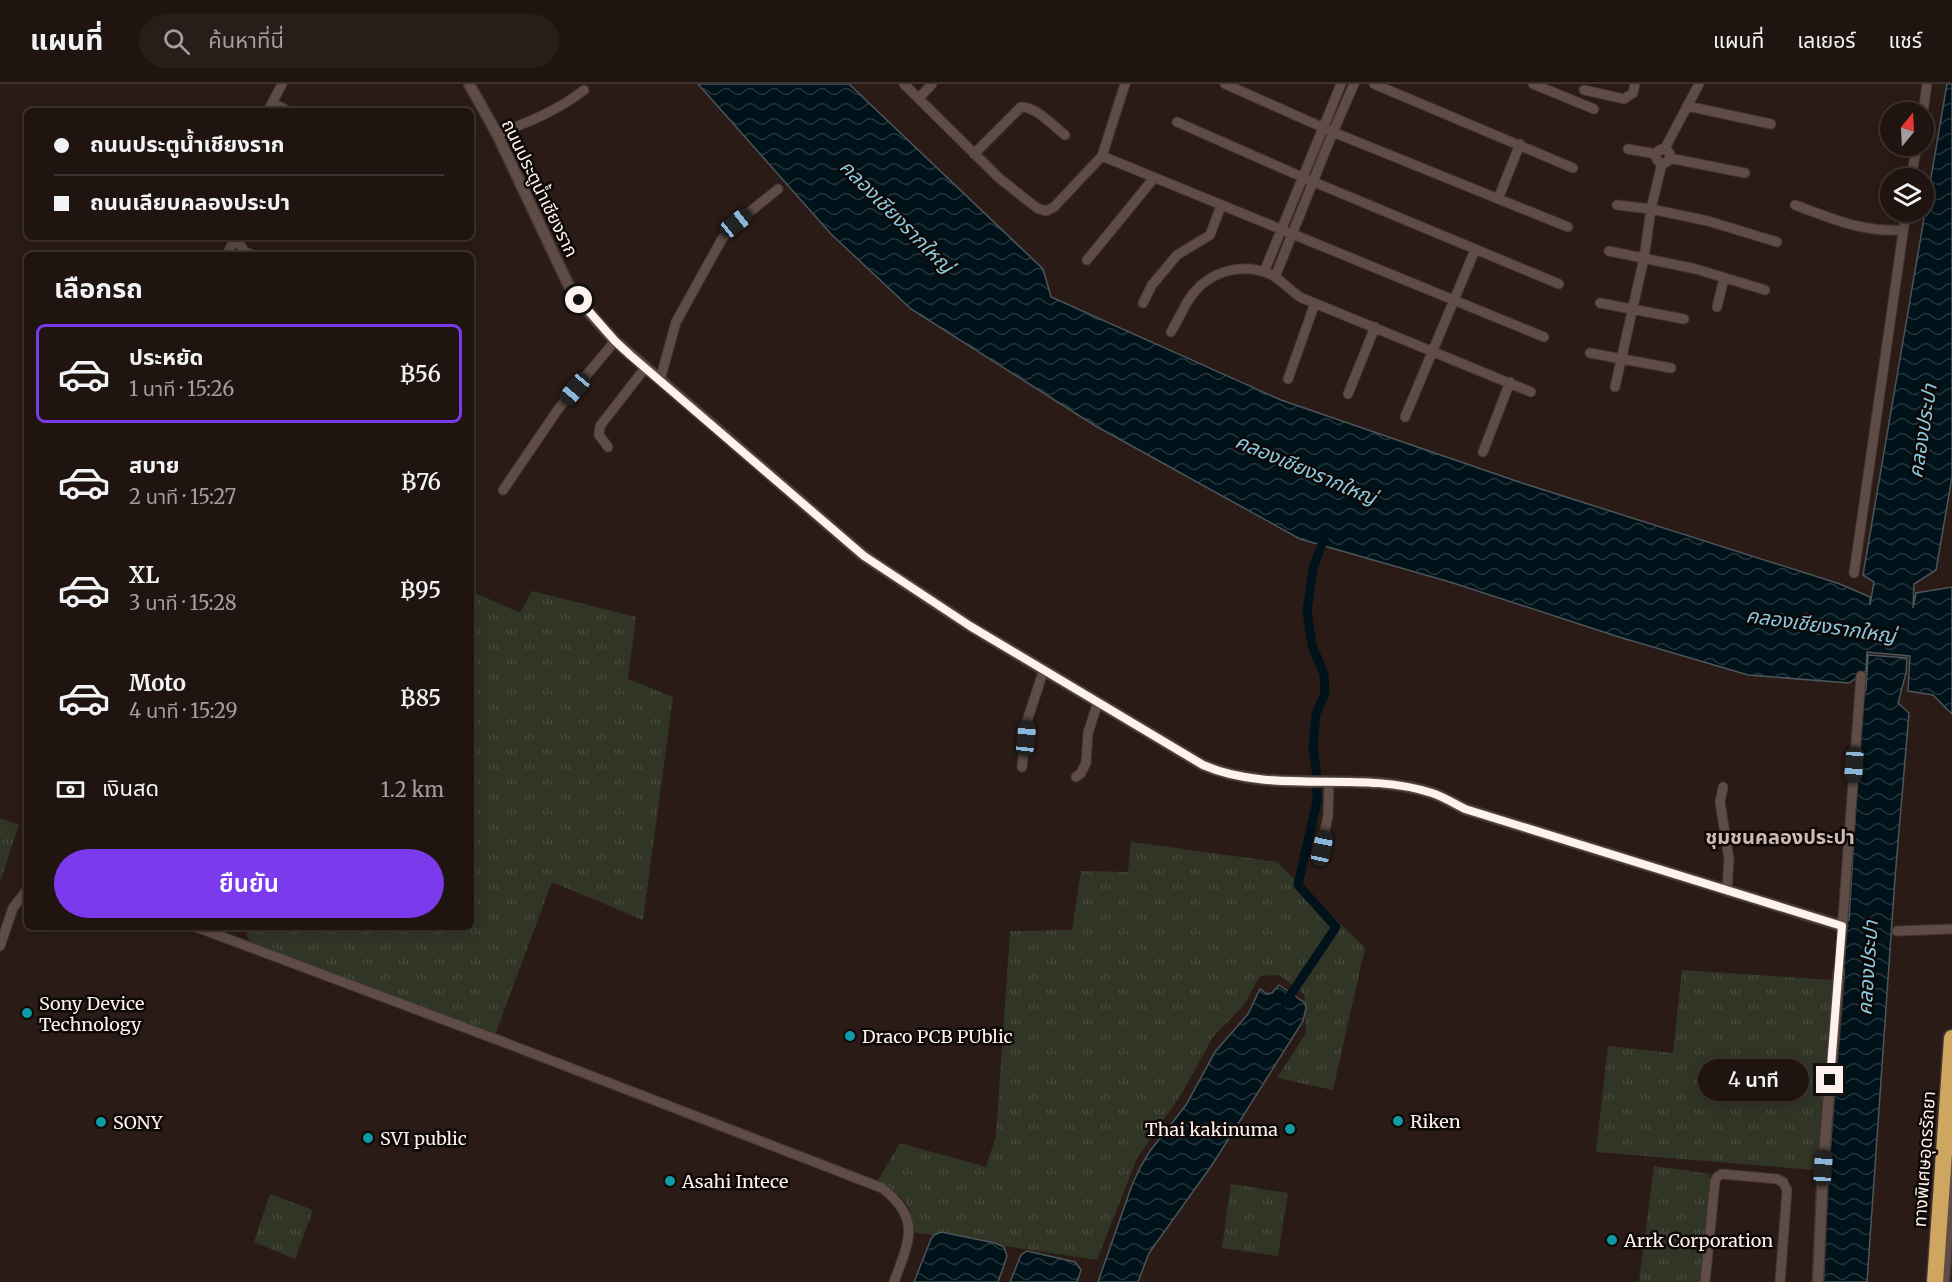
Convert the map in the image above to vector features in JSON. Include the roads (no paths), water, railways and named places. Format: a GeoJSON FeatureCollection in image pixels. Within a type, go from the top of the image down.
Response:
{"type":"FeatureCollection","features":[{"type":"Feature","properties":{"kind":"highway","name":"ทางพิเศษอุดรรัถยา"},"geometry":{"type":"LineString","coordinates":[[1935,1282],[1952,1038]]}},
{"type":"Feature","properties":{"kind":"street"},"geometry":{"type":"LineString","coordinates":[[270,107],[282,84]]}},
{"type":"Feature","properties":{"kind":"street","name":"ถนนประตูน้ำเชียงราก"},"geometry":{"type":"LineString","coordinates":[[469,84],[497,134],[568,284],[584,307],[615,341],[864,556],[970,626],[1203,765],[1221,773],[1240,777],[1308,782],[1398,785],[1434,793],[1465,809],[1842,926]]}},
{"type":"Feature","properties":{"kind":"street"},"geometry":{"type":"LineString","coordinates":[[904,84],[999,178],[1037,208],[1046,211],[1054,207],[1102,156],[1125,84]]}},
{"type":"Feature","properties":{"kind":"street"},"geometry":{"type":"LineString","coordinates":[[919,98],[932,84]]}},
{"type":"Feature","properties":{"kind":"street"},"geometry":{"type":"LineString","coordinates":[[1225,84],[1323,128],[1568,227]]}},
{"type":"Feature","properties":{"kind":"street"},"geometry":{"type":"LineString","coordinates":[[1264,272],[1341,84]]}},
{"type":"Feature","properties":{"kind":"street"},"geometry":{"type":"LineString","coordinates":[[1275,277],[1354,84]]}},
{"type":"Feature","properties":{"kind":"street"},"geometry":{"type":"LineString","coordinates":[[1374,84],[1573,168]]}},
{"type":"Feature","properties":{"kind":"street"},"geometry":{"type":"LineString","coordinates":[[1533,84],[1594,109]]}},
{"type":"Feature","properties":{"kind":"street"},"geometry":{"type":"LineString","coordinates":[[1584,90],[1624,99],[1633,93],[1635,84]]}},
{"type":"Feature","properties":{"kind":"street"},"geometry":{"type":"LineString","coordinates":[[1660,152],[1699,84]]}},
{"type":"Feature","properties":{"kind":"street"},"geometry":{"type":"LineString","coordinates":[[1924,102],[1927,84]]}},
{"type":"Feature","properties":{"kind":"street"},"geometry":{"type":"LineString","coordinates":[[497,134],[542,117],[564,105],[584,90]]}},
{"type":"Feature","properties":{"kind":"street"},"geometry":{"type":"LineString","coordinates":[[1687,106],[1771,124]]}},
{"type":"Feature","properties":{"kind":"street"},"geometry":{"type":"LineString","coordinates":[[974,154],[1021,107],[1034,110],[1065,135]]}},
{"type":"Feature","properties":{"kind":"street"},"geometry":{"type":"LineString","coordinates":[[1177,122],[1302,177],[1559,284]]}},
{"type":"Feature","properties":{"kind":"street"},"geometry":{"type":"LineString","coordinates":[[1498,199],[1520,144]]}},
{"type":"Feature","properties":{"kind":"street"},"geometry":{"type":"LineString","coordinates":[[1616,387],[1644,258],[1651,209],[1668,152],[1628,149]]}},
{"type":"Feature","properties":{"kind":"street"},"geometry":{"type":"LineString","coordinates":[[1102,156],[1544,338]]}},
{"type":"Feature","properties":{"kind":"street"},"geometry":{"type":"LineString","coordinates":[[1665,161],[1745,173]]}},
{"type":"Feature","properties":{"kind":"street"},"geometry":{"type":"LineString","coordinates":[[1087,260],[1150,177]]}},
{"type":"Feature","properties":{"kind":"street"},"geometry":{"type":"LineString","coordinates":[[660,380],[676,322],[722,238],[736,223],[778,189]]}},
{"type":"Feature","properties":{"kind":"street"},"geometry":{"type":"LineString","coordinates":[[1617,205],[1708,220],[1777,242]]}},
{"type":"Feature","properties":{"kind":"street"},"geometry":{"type":"LineString","coordinates":[[1795,205],[1853,226],[1886,231],[1903,230]]}},
{"type":"Feature","properties":{"kind":"street"},"geometry":{"type":"LineString","coordinates":[[1143,303],[1152,285],[1178,255],[1210,235],[1221,206]]}},
{"type":"Feature","properties":{"kind":"street"},"geometry":{"type":"LineString","coordinates":[[1854,573],[1904,222]]}},
{"type":"Feature","properties":{"kind":"street"},"geometry":{"type":"LineString","coordinates":[[234,240],[246,252]]}},
{"type":"Feature","properties":{"kind":"street"},"geometry":{"type":"LineString","coordinates":[[1405,417],[1475,250]]}},
{"type":"Feature","properties":{"kind":"street"},"geometry":{"type":"LineString","coordinates":[[1609,251],[1696,270],[1765,290]]}},
{"type":"Feature","properties":{"kind":"street"},"geometry":{"type":"LineString","coordinates":[[1171,332],[1192,294],[1223,271],[1242,267],[1264,272],[1275,277],[1294,293],[1315,303],[1531,392]]}},
{"type":"Feature","properties":{"kind":"street"},"geometry":{"type":"LineString","coordinates":[[1717,307],[1724,278]]}},
{"type":"Feature","properties":{"kind":"street"},"geometry":{"type":"LineString","coordinates":[[1288,379],[1315,303]]}},
{"type":"Feature","properties":{"kind":"street"},"geometry":{"type":"LineString","coordinates":[[1600,303],[1684,319]]}},
{"type":"Feature","properties":{"kind":"street"},"geometry":{"type":"LineString","coordinates":[[1348,394],[1375,327]]}},
{"type":"Feature","properties":{"kind":"street"},"geometry":{"type":"LineString","coordinates":[[503,490],[559,408],[615,341]]}},
{"type":"Feature","properties":{"kind":"street"},"geometry":{"type":"LineString","coordinates":[[1590,352],[1671,368]]}},
{"type":"Feature","properties":{"kind":"street"},"geometry":{"type":"LineString","coordinates":[[608,447],[598,435],[600,426],[645,368]]}},
{"type":"Feature","properties":{"kind":"street"},"geometry":{"type":"LineString","coordinates":[[1483,452],[1510,382]]}},
{"type":"Feature","properties":{"kind":"street"},"geometry":{"type":"LineString","coordinates":[[1022,767],[1027,721],[1044,669]]}},
{"type":"Feature","properties":{"kind":"street"},"geometry":{"type":"LineString","coordinates":[[1818,1282],[1823,1168],[1861,676]]}},
{"type":"Feature","properties":{"kind":"street"},"geometry":{"type":"LineString","coordinates":[[1076,777],[1086,763],[1088,733],[1098,702]]}},
{"type":"Feature","properties":{"kind":"street"},"geometry":{"type":"LineString","coordinates":[[1320,855],[1328,816],[1327,782]]}},
{"type":"Feature","properties":{"kind":"street"},"geometry":{"type":"LineString","coordinates":[[1724,787],[1720,802],[1729,859],[1727,891]]}},
{"type":"Feature","properties":{"kind":"street"},"geometry":{"type":"LineString","coordinates":[[0,946],[13,908],[24,894]]}},
{"type":"Feature","properties":{"kind":"street"},"geometry":{"type":"LineString","coordinates":[[1897,931],[1952,929]]}},
{"type":"Feature","properties":{"kind":"street"},"geometry":{"type":"LineString","coordinates":[[204,930],[882,1188],[905,1211],[910,1229],[907,1247],[894,1282]]}},
{"type":"Feature","properties":{"kind":"street"},"geometry":{"type":"LineString","coordinates":[[1944,1282],[1952,1167]]}},
{"type":"Feature","properties":{"kind":"street"},"geometry":{"type":"LineString","coordinates":[[1705,1282],[1715,1181],[1722,1174],[1777,1179],[1785,1185],[1787,1190],[1780,1282]]}},
{"type":"Feature","properties":{"kind":"water"},"geometry":{"type":"Polygon","coordinates":[[[698,84],[849,84],[1043,269],[1051,297],[1281,400],[1522,483],[1840,584],[1870,597],[1870,605],[1874,582],[1863,575],[1923,222],[1934,222],[1933,168],[1947,84],[1952,84],[1952,477],[1936,570],[1914,584],[1913,608],[1916,593],[1952,587],[1952,714],[1933,695],[1908,691],[1910,656],[1867,652],[1866,671],[1849,683],[1748,675],[1619,637],[1450,582],[1300,539],[1094,425],[911,309],[831,234],[698,84]]]}},
{"type":"Feature","properties":{"kind":"water","name":"คลองประปา"},"geometry":{"type":"Polygon","coordinates":[[[1868,655],[1907,658],[1906,673],[1898,703],[1909,713],[1895,878],[1867,1282],[1821,1282],[1846,923],[1849,920],[1862,700],[1866,689],[1868,655]]]}},
{"type":"Feature","properties":{"kind":"water"},"geometry":{"type":"Polygon","coordinates":[[[1279,985],[1305,1003],[1303,1021],[1212,1165],[1149,1253],[1138,1282],[1098,1282],[1132,1185],[1150,1151],[1186,1105],[1215,1052],[1248,1014],[1260,989],[1267,994],[1272,993],[1279,985]]]}},
{"type":"Feature","properties":{"kind":"water"},"geometry":{"type":"Polygon","coordinates":[[[941,1232],[995,1243],[1004,1247],[1007,1256],[998,1282],[914,1282],[931,1239],[941,1232]]]}},
{"type":"Feature","properties":{"kind":"water"},"geometry":{"type":"Polygon","coordinates":[[[1027,1251],[1075,1262],[1081,1270],[1077,1282],[1010,1282],[1021,1255],[1027,1251]]]}},
{"type":"Feature","properties":{"kind":"waterway"},"geometry":{"type":"LineString","coordinates":[[1285,1003],[1336,927],[1298,885],[1317,801],[1313,746],[1316,714],[1325,693],[1324,674],[1312,645],[1307,611],[1313,569],[1325,535]]}},
{"type":"Feature","properties":{"kind":"place","name":"Sony Device Technology"},"geometry":{"type":"Point","coordinates":[27,1013]}},
{"type":"Feature","properties":{"kind":"place","name":"Draco PCB PUblic"},"geometry":{"type":"Point","coordinates":[850,1036]}},
{"type":"Feature","properties":{"kind":"place","name":"Riken"},"geometry":{"type":"Point","coordinates":[1398,1121]}},
{"type":"Feature","properties":{"kind":"place","name":"SONY"},"geometry":{"type":"Point","coordinates":[101,1122]}},
{"type":"Feature","properties":{"kind":"place","name":"Thai kakinuma"},"geometry":{"type":"Point","coordinates":[1290,1129]}},
{"type":"Feature","properties":{"kind":"place","name":"SVI public"},"geometry":{"type":"Point","coordinates":[368,1138]}},
{"type":"Feature","properties":{"kind":"place","name":"Asahi Intece"},"geometry":{"type":"Point","coordinates":[670,1181]}},
{"type":"Feature","properties":{"kind":"place","name":"Arrk Corporation"},"geometry":{"type":"Point","coordinates":[1612,1240]}},
{"type":"Feature","properties":{"kind":"district","name":"ชุมชนคลองประปา"},"geometry":{"type":"Point","coordinates":[1780,836]}},
{"type":"Feature","properties":{"kind":"water label","name":"คลองเชียงรากใหญ่"},"geometry":{"type":"Point","coordinates":[897,216]}},
{"type":"Feature","properties":{"kind":"water label","name":"คลองเชียงรากใหญ่"},"geometry":{"type":"Point","coordinates":[1306,469]}},
{"type":"Feature","properties":{"kind":"water label","name":"คลองเชียงรากใหญ่"},"geometry":{"type":"Point","coordinates":[1821,625]}}]}
